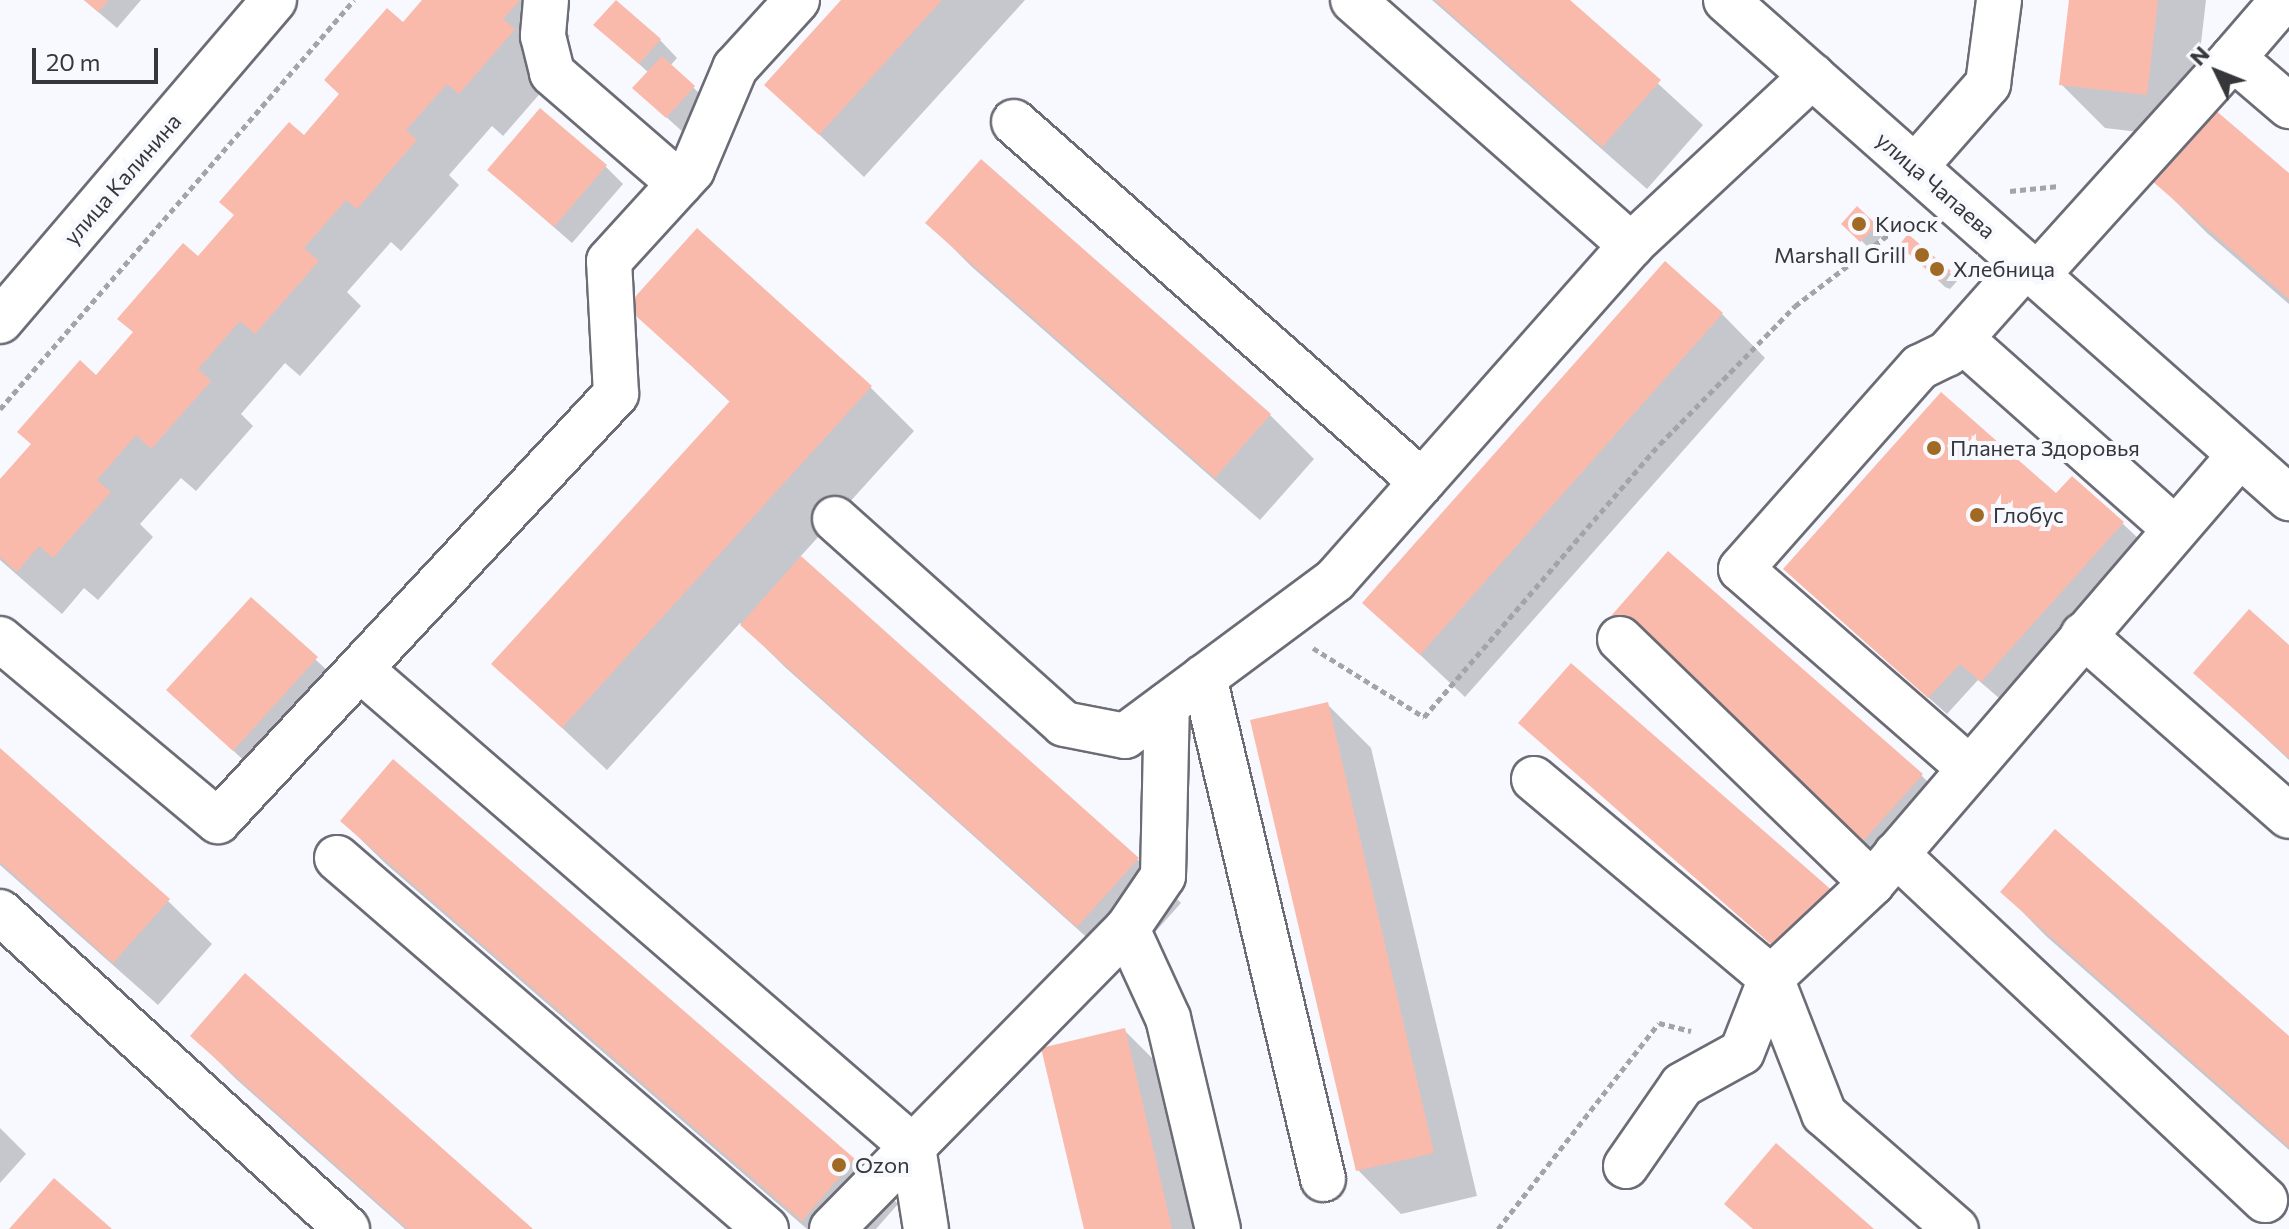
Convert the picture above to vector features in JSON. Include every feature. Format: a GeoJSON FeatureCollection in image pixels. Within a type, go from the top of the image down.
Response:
{"type":"FeatureCollection","features":[{"type":"Feature","properties":{"kind":"street","name":"улица Калинина"},"geometry":{"type":"LineString","coordinates":[[0,321],[274,0]]}},
{"type":"Feature","properties":{"kind":"street"},"geometry":{"type":"LineString","coordinates":[[546,0],[543,36],[552,73],[680,184]]}},
{"type":"Feature","properties":{"kind":"street"},"geometry":{"type":"LineString","coordinates":[[0,639],[218,821],[616,394],[609,261],[692,170],[735,68],[797,0]]}},
{"type":"Feature","properties":{"kind":"street"},"geometry":{"type":"LineString","coordinates":[[1353,0],[1631,245]]}},
{"type":"Feature","properties":{"kind":"street","name":"улица Чапаева"},"geometry":{"type":"LineString","coordinates":[[1726,0],[2289,498]]}},
{"type":"Feature","properties":{"kind":"street"},"geometry":{"type":"LineString","coordinates":[[1915,167],[1988,84],[1999,0]]}},
{"type":"Feature","properties":{"kind":"street"},"geometry":{"type":"LineString","coordinates":[[1968,767],[1741,569],[1920,367],[1947,354],[2031,270],[2233,58],[2283,0]]}},
{"type":"Feature","properties":{"kind":"street"},"geometry":{"type":"LineString","coordinates":[[2233,58],[2289,106]]}},
{"type":"Feature","properties":{"kind":"street"},"geometry":{"type":"LineString","coordinates":[[835,519],[1064,724],[1125,736],[1335,580],[1631,245],[1812,76]]}},
{"type":"Feature","properties":{"kind":"street"},"geometry":{"type":"LineString","coordinates":[[1014,122],[1422,482]]}},
{"type":"Feature","properties":{"kind":"street"},"geometry":{"type":"LineString","coordinates":[[1961,339],[2175,529]]}},
{"type":"Feature","properties":{"kind":"street"},"geometry":{"type":"LineString","coordinates":[[1626,1166],[1682,1085],[1742,1052],[1771,978],[1884,868],[2240,455]]}},
{"type":"Feature","properties":{"kind":"street"},"geometry":{"type":"LineString","coordinates":[[2083,635],[2289,816]]}},
{"type":"Feature","properties":{"kind":"street"},"geometry":{"type":"LineString","coordinates":[[1620,639],[2265,1200]]}},
{"type":"Feature","properties":{"kind":"street"},"geometry":{"type":"LineString","coordinates":[[360,669],[913,1147],[926,1229]]}},
{"type":"Feature","properties":{"kind":"street"},"geometry":{"type":"LineString","coordinates":[[1204,677],[1323,1179]]}},
{"type":"Feature","properties":{"kind":"street"},"geometry":{"type":"LineString","coordinates":[[832,1229],[1127,929],[1163,876],[1167,705]]}},
{"type":"Feature","properties":{"kind":"street"},"geometry":{"type":"LineString","coordinates":[[1534,779],[1771,978],[1824,1114],[1956,1229]]}},
{"type":"Feature","properties":{"kind":"street"},"geometry":{"type":"LineString","coordinates":[[337,858],[766,1229]]}},
{"type":"Feature","properties":{"kind":"street"},"geometry":{"type":"LineString","coordinates":[[0,912],[347,1229]]}},
{"type":"Feature","properties":{"kind":"street"},"geometry":{"type":"LineString","coordinates":[[1127,929],[1168,1018],[1218,1229]]}},
{"type":"Feature","properties":{"kind":"path"},"geometry":{"type":"LineString","coordinates":[[0,409],[354,0]]}},
{"type":"Feature","properties":{"kind":"path"},"geometry":{"type":"LineString","coordinates":[[2006,192],[2060,186]]}},
{"type":"Feature","properties":{"kind":"path"},"geometry":{"type":"LineString","coordinates":[[1274,624],[1424,717],[1660,444],[1795,306],[1910,218]]}},
{"type":"Feature","properties":{"kind":"building"},"geometry":{"type":"Polygon","coordinates":[[[84,0],[109,0],[98,12],[84,0]]]}},
{"type":"Feature","properties":{"kind":"building"},"geometry":{"type":"Polygon","coordinates":[[[422,0],[520,0],[503,19],[515,29],[459,94],[447,84],[406,130],[417,140],[357,209],[346,200],[304,248],[319,261],[255,334],[240,321],[198,369],[211,381],[151,449],[136,435],[97,480],[111,492],[53,558],[39,546],[17,572],[0,557],[0,479],[31,444],[17,432],[80,360],[96,375],[133,332],[117,319],[183,243],[198,256],[234,215],[219,202],[289,122],[304,135],[339,94],[324,80],[387,8],[403,22],[422,0]]]}},
{"type":"Feature","properties":{"kind":"building"},"geometry":{"type":"Polygon","coordinates":[[[616,0],[661,39],[639,64],[593,25],[616,0]]]}},
{"type":"Feature","properties":{"kind":"building"},"geometry":{"type":"Polygon","coordinates":[[[841,0],[942,0],[819,135],[764,85],[841,0]]]}},
{"type":"Feature","properties":{"kind":"building"},"geometry":{"type":"Polygon","coordinates":[[[1435,0],[1570,0],[1661,80],[1602,147],[1435,0]]]}},
{"type":"Feature","properties":{"kind":"building"},"geometry":{"type":"Polygon","coordinates":[[[2069,0],[2158,0],[2147,95],[2059,85],[2069,0]]]}},
{"type":"Feature","properties":{"kind":"building"},"geometry":{"type":"Polygon","coordinates":[[[662,56],[695,86],[666,118],[632,88],[662,56]]]}},
{"type":"Feature","properties":{"kind":"building"},"geometry":{"type":"Polygon","coordinates":[[[540,108],[607,165],[554,227],[487,170],[540,108]]]}},
{"type":"Feature","properties":{"kind":"building"},"geometry":{"type":"Polygon","coordinates":[[[2214,109],[2289,173],[2289,299],[2152,181],[2214,109]]]}},
{"type":"Feature","properties":{"kind":"building"},"geometry":{"type":"Polygon","coordinates":[[[981,159],[1271,414],[1215,478],[925,223],[981,159]]]}},
{"type":"Feature","properties":{"kind":"building","name":"Киоск"},"geometry":{"type":"Polygon","coordinates":[[[1857,206],[1877,225],[1860,242],[1841,224],[1857,206]]]}},
{"type":"Feature","properties":{"kind":"building"},"geometry":{"type":"Polygon","coordinates":[[[697,228],[872,386],[562,728],[491,664],[730,401],[626,307],[697,228]]]}},
{"type":"Feature","properties":{"kind":"building"},"geometry":{"type":"Polygon","coordinates":[[[1908,234],[1951,271],[1940,282],[1899,245],[1908,234]]]}},
{"type":"Feature","properties":{"kind":"building"},"geometry":{"type":"Polygon","coordinates":[[[1665,261],[1723,313],[1420,655],[1362,603],[1665,261]]]}},
{"type":"Feature","properties":{"kind":"building"},"geometry":{"type":"Polygon","coordinates":[[[1941,392],[2056,493],[2072,476],[2124,522],[1981,682],[1960,664],[1928,698],[1783,569],[1941,392]]]}},
{"type":"Feature","properties":{"kind":"building"},"geometry":{"type":"Polygon","coordinates":[[[1668,551],[1923,774],[1858,847],[1604,624],[1668,551]]]}},
{"type":"Feature","properties":{"kind":"building"},"geometry":{"type":"Polygon","coordinates":[[[801,556],[1139,858],[1077,927],[740,625],[801,556]]]}},
{"type":"Feature","properties":{"kind":"building"},"geometry":{"type":"Polygon","coordinates":[[[251,597],[318,657],[233,751],[166,690],[251,597]]]}},
{"type":"Feature","properties":{"kind":"building"},"geometry":{"type":"Polygon","coordinates":[[[2249,609],[2289,645],[2289,758],[2193,673],[2249,609]]]}},
{"type":"Feature","properties":{"kind":"building"},"geometry":{"type":"Polygon","coordinates":[[[1571,663],[1843,900],[1790,961],[1518,723],[1571,663]]]}},
{"type":"Feature","properties":{"kind":"building"},"geometry":{"type":"Polygon","coordinates":[[[1328,702],[1434,1153],[1356,1171],[1250,720],[1328,702]]]}},
{"type":"Feature","properties":{"kind":"building"},"geometry":{"type":"Polygon","coordinates":[[[0,748],[170,899],[113,963],[0,862],[0,748]]]}},
{"type":"Feature","properties":{"kind":"building"},"geometry":{"type":"Polygon","coordinates":[[[393,759],[855,1159],[802,1221],[340,821],[393,759]]]}},
{"type":"Feature","properties":{"kind":"building"},"geometry":{"type":"Polygon","coordinates":[[[2055,829],[2289,1036],[2289,1147],[2000,892],[2055,829]]]}},
{"type":"Feature","properties":{"kind":"building"},"geometry":{"type":"Polygon","coordinates":[[[245,973],[533,1229],[408,1229],[190,1036],[245,973]]]}},
{"type":"Feature","properties":{"kind":"building"},"geometry":{"type":"Polygon","coordinates":[[[1125,1028],[1172,1229],[1084,1229],[1041,1048],[1125,1028]]]}},
{"type":"Feature","properties":{"kind":"building"},"geometry":{"type":"Polygon","coordinates":[[[1776,1143],[1874,1229],[1753,1229],[1724,1204],[1776,1143]]]}},
{"type":"Feature","properties":{"kind":"building"},"geometry":{"type":"Polygon","coordinates":[[[54,1178],[112,1229],[9,1229],[54,1178]]]}},
{"type":"Feature","properties":{"kind":"place","name":"Киоск"},"geometry":{"type":"Point","coordinates":[1859,224]}},
{"type":"Feature","properties":{"kind":"place","name":"Marshall Grill"},"geometry":{"type":"Point","coordinates":[1922,255]}},
{"type":"Feature","properties":{"kind":"place","name":"Хлебница"},"geometry":{"type":"Point","coordinates":[1937,269]}},
{"type":"Feature","properties":{"kind":"place","name":"Планета Здоровья"},"geometry":{"type":"Point","coordinates":[1934,448]}},
{"type":"Feature","properties":{"kind":"place","name":"Глобус"},"geometry":{"type":"Point","coordinates":[1977,515]}},
{"type":"Feature","properties":{"kind":"place","name":"Ozon"},"geometry":{"type":"Point","coordinates":[839,1165]}}]}
